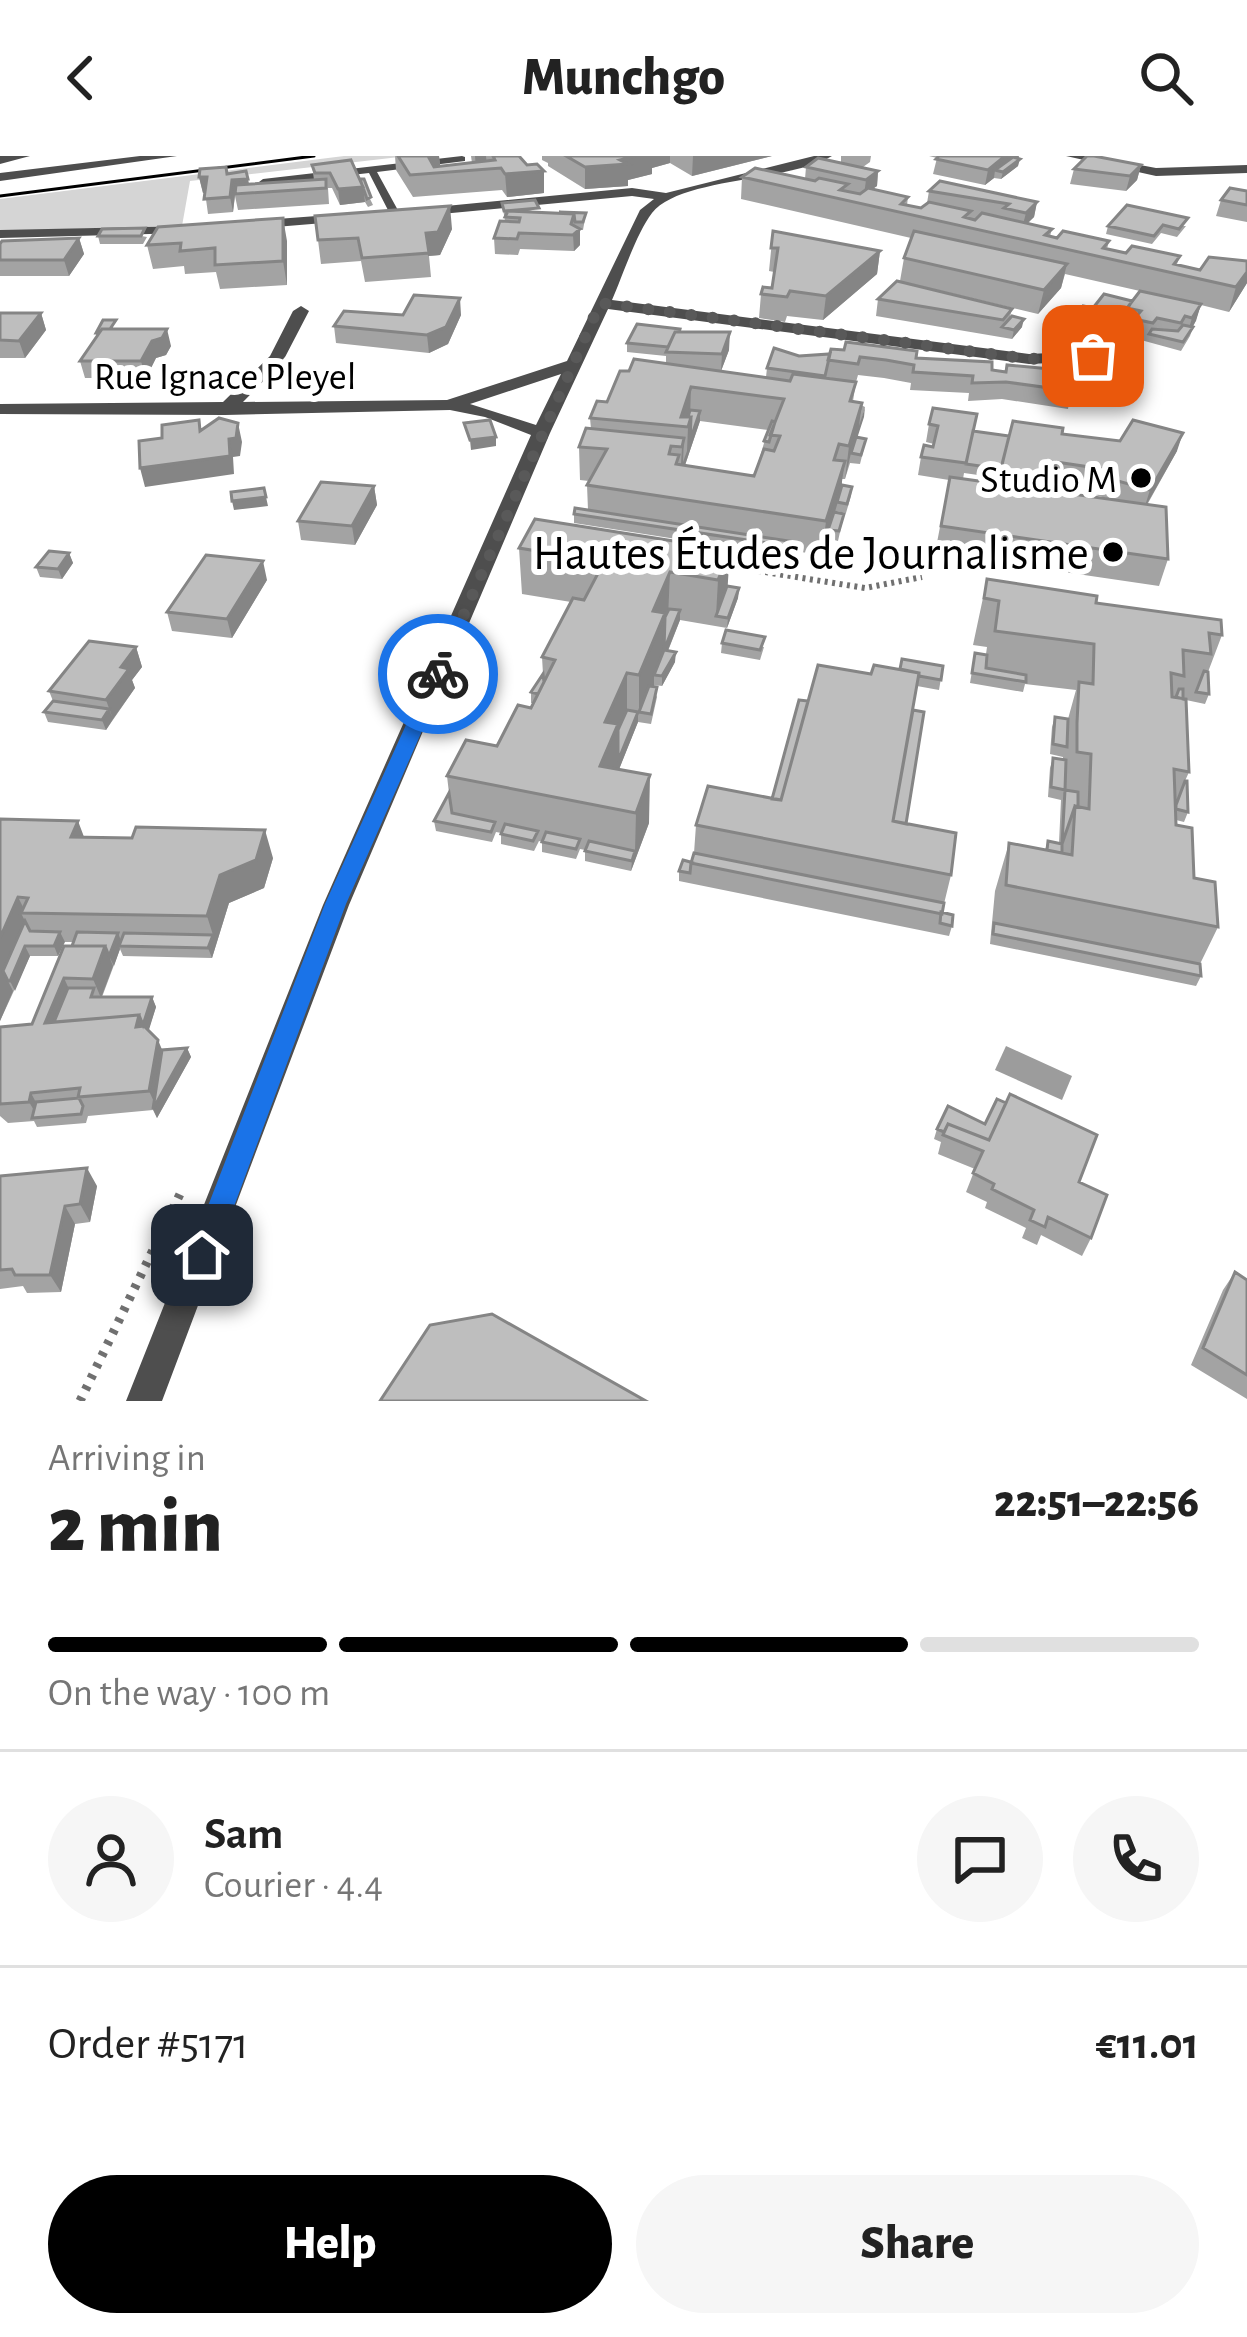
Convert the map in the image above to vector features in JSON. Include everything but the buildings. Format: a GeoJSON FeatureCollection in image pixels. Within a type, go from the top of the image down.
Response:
{"type":"FeatureCollection","features":[{"type":"Feature","properties":{"kind":"street"},"geometry":{"type":"LineString","coordinates":[[0,160],[24,156]]}},
{"type":"Feature","properties":{"kind":"street"},"geometry":{"type":"LineString","coordinates":[[0,177],[171,156]]}},
{"type":"Feature","properties":{"kind":"street"},"geometry":{"type":"LineString","coordinates":[[375,216],[632,192],[662,196],[764,176],[826,156]]}},
{"type":"Feature","properties":{"kind":"street"},"geometry":{"type":"LineString","coordinates":[[1072,156],[1156,172],[1247,169]]}},
{"type":"Feature","properties":{"kind":"street"},"geometry":{"type":"LineString","coordinates":[[144,1401],[336,904],[600,303],[647,210],[662,196]]}},
{"type":"Feature","properties":{"kind":"street"},"geometry":{"type":"LineString","coordinates":[[230,226],[356,217]]}},
{"type":"Feature","properties":{"kind":"street"},"geometry":{"type":"LineString","coordinates":[[0,234],[208,228]]}},
{"type":"Feature","properties":{"kind":"street"},"geometry":{"type":"LineString","coordinates":[[600,303],[1029,359],[1093,356]]}},
{"type":"Feature","properties":{"kind":"street"},"geometry":{"type":"LineString","coordinates":[[225,410],[277,358],[301,311]]}},
{"type":"Feature","properties":{"kind":"street","name":"Rue Ignace Pleyel"},"geometry":{"type":"LineString","coordinates":[[450,405],[572,365]]}},
{"type":"Feature","properties":{"kind":"street","name":"Rue Ignace Pleyel"},"geometry":{"type":"LineString","coordinates":[[0,409],[450,405],[490,412],[541,433]]}},
{"type":"Feature","properties":{"kind":"lane"},"geometry":{"type":"LineString","coordinates":[[263,182],[462,159]]}},
{"type":"Feature","properties":{"kind":"lane"},"geometry":{"type":"LineString","coordinates":[[372,170],[395,214]]}},
{"type":"Feature","properties":{"kind":"path"},"geometry":{"type":"LineString","coordinates":[[705,563],[865,588],[922,577]]}},
{"type":"Feature","properties":{"kind":"shaded area"},"geometry":{"type":"Polygon","coordinates":[[[344,156],[408,156],[190,181],[182,226],[0,231],[0,199],[344,156]]]}},
{"type":"Feature","properties":{"kind":"shaded area"},"geometry":{"type":"Polygon","coordinates":[[[1006,1046],[1072,1076],[1062,1100],[995,1070],[1006,1046]]]}},
{"type":"Feature","properties":{"kind":"tram line"},"geometry":{"type":"LineString","coordinates":[[0,196],[314,156]]}},
{"type":"Feature","properties":{"kind":"way so far"},"geometry":{"type":"LineString","coordinates":[[438,674],[600,303],[1029,359],[1093,356]]}},
{"type":"Feature","properties":{"kind":"place","name":"Studio M"},"geometry":{"type":"Point","coordinates":[1141,478]}},
{"type":"Feature","properties":{"kind":"place","name":"Hautes Études de Journalisme"},"geometry":{"type":"Point","coordinates":[1113,552]}},
{"type":"Feature","properties":{"kind":"route"},"geometry":{"type":"LineString","coordinates":[[202,1255],[336,904],[438,674]]}}]}
